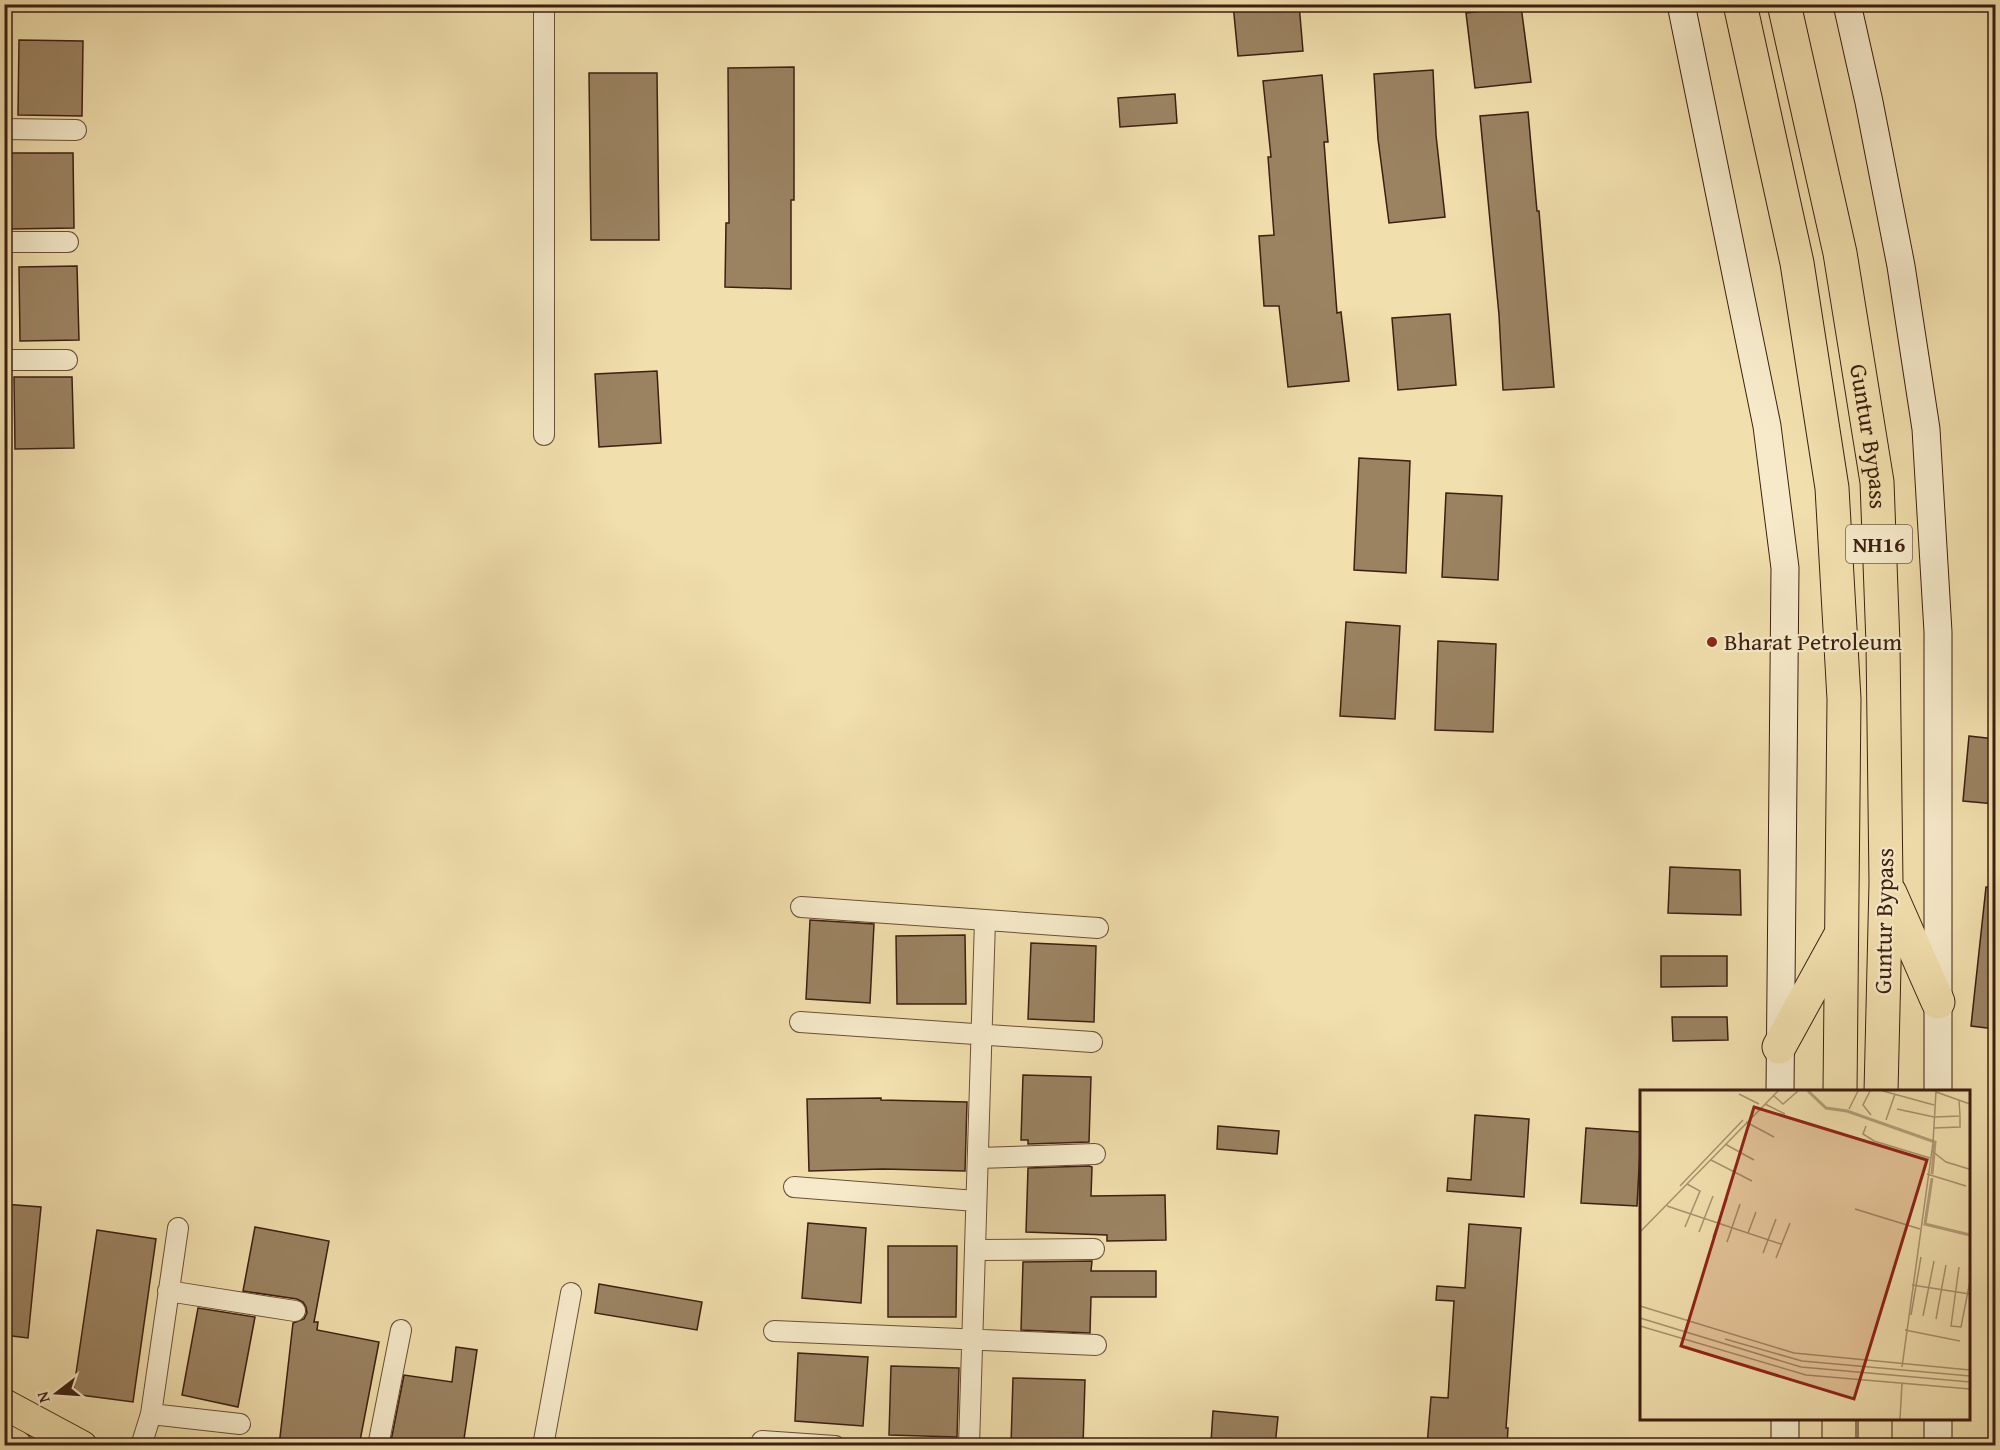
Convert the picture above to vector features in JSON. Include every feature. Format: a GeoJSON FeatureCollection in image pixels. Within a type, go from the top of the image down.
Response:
{"type":"FeatureCollection","features":[{"type":"Feature","properties":{"kind":"highway","name":"Guntur Bypass"},"geometry":{"type":"LineString","coordinates":[[1740,4],[1797,262],[1832,488],[1844,699],[1840,1090]]}},
{"type":"Feature","properties":{"kind":"highway","name":"Guntur Bypass"},"geometry":{"type":"LineString","coordinates":[[1784,4],[1839,253],[1877,482],[1883,644],[1886,883],[1881,1090]]}},
{"type":"Feature","properties":{"kind":"highway"},"geometry":{"type":"LineString","coordinates":[[1886,883],[1938,1002]]}},
{"type":"Feature","properties":{"kind":"highway"},"geometry":{"type":"LineString","coordinates":[[1779,1047],[1841,936]]}},
{"type":"Feature","properties":{"kind":"highway"},"geometry":{"type":"LineString","coordinates":[[1839,1420],[1839,1446]]}},
{"type":"Feature","properties":{"kind":"highway"},"geometry":{"type":"LineString","coordinates":[[1875,1420],[1875,1446]]}},
{"type":"Feature","properties":{"kind":"main road"},"geometry":{"type":"LineString","coordinates":[[4,1404],[82,1446]]}},
{"type":"Feature","properties":{"kind":"main road"},"geometry":{"type":"LineString","coordinates":[[4,1439],[16,1446]]}},
{"type":"Feature","properties":{"kind":"street"},"geometry":{"type":"LineString","coordinates":[[544,4],[544,435]]}},
{"type":"Feature","properties":{"kind":"street"},"geometry":{"type":"LineString","coordinates":[[1681,4],[1767,426],[1785,568],[1780,1090]]}},
{"type":"Feature","properties":{"kind":"street"},"geometry":{"type":"LineString","coordinates":[[1846,4],[1869,102],[1901,266],[1926,429],[1938,632],[1938,1090]]}},
{"type":"Feature","properties":{"kind":"street"},"geometry":{"type":"LineString","coordinates":[[4,129],[76,130]]}},
{"type":"Feature","properties":{"kind":"street"},"geometry":{"type":"LineString","coordinates":[[4,242],[68,242]]}},
{"type":"Feature","properties":{"kind":"street"},"geometry":{"type":"LineString","coordinates":[[4,360],[67,360]]}},
{"type":"Feature","properties":{"kind":"street"},"geometry":{"type":"LineString","coordinates":[[801,907],[1098,928]]}},
{"type":"Feature","properties":{"kind":"street"},"geometry":{"type":"LineString","coordinates":[[969,1446],[986,920]]}},
{"type":"Feature","properties":{"kind":"street"},"geometry":{"type":"LineString","coordinates":[[800,1022],[1092,1042]]}},
{"type":"Feature","properties":{"kind":"street"},"geometry":{"type":"LineString","coordinates":[[978,1158],[1095,1154]]}},
{"type":"Feature","properties":{"kind":"street"},"geometry":{"type":"LineString","coordinates":[[795,1187],[976,1202]]}},
{"type":"Feature","properties":{"kind":"street"},"geometry":{"type":"LineString","coordinates":[[141,1446],[151,1414],[178,1228]]}},
{"type":"Feature","properties":{"kind":"street"},"geometry":{"type":"LineString","coordinates":[[975,1250],[1094,1249]]}},
{"type":"Feature","properties":{"kind":"street"},"geometry":{"type":"LineString","coordinates":[[168,1292],[295,1311]]}},
{"type":"Feature","properties":{"kind":"street"},"geometry":{"type":"LineString","coordinates":[[543,1446],[571,1293]]}},
{"type":"Feature","properties":{"kind":"street"},"geometry":{"type":"LineString","coordinates":[[378,1446],[401,1330]]}},
{"type":"Feature","properties":{"kind":"street"},"geometry":{"type":"LineString","coordinates":[[774,1331],[1096,1345]]}},
{"type":"Feature","properties":{"kind":"street"},"geometry":{"type":"LineString","coordinates":[[151,1414],[240,1424]]}},
{"type":"Feature","properties":{"kind":"street"},"geometry":{"type":"LineString","coordinates":[[1785,1420],[1785,1446]]}},
{"type":"Feature","properties":{"kind":"street"},"geometry":{"type":"LineString","coordinates":[[1938,1420],[1938,1446]]}},
{"type":"Feature","properties":{"kind":"street"},"geometry":{"type":"LineString","coordinates":[[762,1441],[835,1446]]}},
{"type":"Feature","properties":{"kind":"building"},"geometry":{"type":"Polygon","coordinates":[[[1233,4],[1299,4],[1303,51],[1238,56],[1233,4]]]}},
{"type":"Feature","properties":{"kind":"building"},"geometry":{"type":"Polygon","coordinates":[[[1521,6],[1531,82],[1475,88],[1466,13],[1521,6]]]}},
{"type":"Feature","properties":{"kind":"building"},"geometry":{"type":"Polygon","coordinates":[[[19,40],[83,41],[82,116],[18,115],[19,40]]]}},
{"type":"Feature","properties":{"kind":"building"},"geometry":{"type":"Polygon","coordinates":[[[794,67],[791,289],[725,287],[726,223],[729,223],[728,68],[794,67]]]}},
{"type":"Feature","properties":{"kind":"building"},"geometry":{"type":"Polygon","coordinates":[[[1433,70],[1436,135],[1445,217],[1389,223],[1378,139],[1374,74],[1433,70]]]}},
{"type":"Feature","properties":{"kind":"building"},"geometry":{"type":"Polygon","coordinates":[[[589,73],[657,73],[659,240],[591,240],[589,73]]]}},
{"type":"Feature","properties":{"kind":"building"},"geometry":{"type":"Polygon","coordinates":[[[1322,75],[1328,142],[1324,142],[1337,313],[1341,312],[1349,381],[1288,387],[1279,306],[1264,306],[1259,236],[1274,235],[1268,157],[1271,157],[1263,81],[1322,75]]]}},
{"type":"Feature","properties":{"kind":"building"},"geometry":{"type":"Polygon","coordinates":[[[1175,94],[1177,123],[1120,127],[1118,98],[1175,94]]]}},
{"type":"Feature","properties":{"kind":"building"},"geometry":{"type":"Polygon","coordinates":[[[1528,112],[1554,387],[1503,390],[1499,315],[1480,116],[1528,112]]]}},
{"type":"Feature","properties":{"kind":"building"},"geometry":{"type":"Polygon","coordinates":[[[10,153],[73,153],[74,228],[11,229],[10,153]]]}},
{"type":"Feature","properties":{"kind":"building"},"geometry":{"type":"Polygon","coordinates":[[[77,266],[79,340],[20,341],[19,267],[77,266]]]}},
{"type":"Feature","properties":{"kind":"building"},"geometry":{"type":"Polygon","coordinates":[[[1450,314],[1456,385],[1398,390],[1392,318],[1450,314]]]}},
{"type":"Feature","properties":{"kind":"building"},"geometry":{"type":"Polygon","coordinates":[[[657,371],[661,443],[599,447],[595,374],[657,371]]]}},
{"type":"Feature","properties":{"kind":"building"},"geometry":{"type":"Polygon","coordinates":[[[14,377],[72,377],[74,448],[15,449],[14,377]]]}},
{"type":"Feature","properties":{"kind":"building"},"geometry":{"type":"Polygon","coordinates":[[[1359,458],[1410,461],[1406,573],[1354,570],[1359,458]]]}},
{"type":"Feature","properties":{"kind":"building"},"geometry":{"type":"Polygon","coordinates":[[[1446,493],[1502,496],[1498,580],[1442,577],[1446,493]]]}},
{"type":"Feature","properties":{"kind":"building"},"geometry":{"type":"Polygon","coordinates":[[[1346,622],[1400,626],[1395,719],[1340,716],[1346,622]]]}},
{"type":"Feature","properties":{"kind":"building"},"geometry":{"type":"Polygon","coordinates":[[[1438,641],[1496,644],[1493,732],[1435,730],[1438,641]]]}},
{"type":"Feature","properties":{"kind":"building"},"geometry":{"type":"Polygon","coordinates":[[[1969,736],[1995,739],[1995,804],[1963,801],[1969,736]]]}},
{"type":"Feature","properties":{"kind":"building"},"geometry":{"type":"Polygon","coordinates":[[[1670,867],[1740,870],[1741,915],[1668,913],[1670,867]]]}},
{"type":"Feature","properties":{"kind":"building"},"geometry":{"type":"Polygon","coordinates":[[[1986,887],[1995,888],[1995,1029],[1971,1026],[1986,887]]]}},
{"type":"Feature","properties":{"kind":"building"},"geometry":{"type":"Polygon","coordinates":[[[810,920],[874,924],[870,1003],[806,999],[810,920]]]}},
{"type":"Feature","properties":{"kind":"building"},"geometry":{"type":"Polygon","coordinates":[[[965,935],[966,1004],[897,1004],[896,936],[965,935]]]}},
{"type":"Feature","properties":{"kind":"building"},"geometry":{"type":"Polygon","coordinates":[[[1031,943],[1096,946],[1094,1022],[1028,1019],[1031,943]]]}},
{"type":"Feature","properties":{"kind":"building"},"geometry":{"type":"Polygon","coordinates":[[[1661,956],[1727,956],[1727,986],[1661,987],[1661,956]]]}},
{"type":"Feature","properties":{"kind":"building"},"geometry":{"type":"Polygon","coordinates":[[[1672,1017],[1727,1017],[1728,1040],[1673,1041],[1672,1017]]]}},
{"type":"Feature","properties":{"kind":"building"},"geometry":{"type":"Polygon","coordinates":[[[1023,1075],[1091,1077],[1089,1142],[1028,1144],[1028,1140],[1021,1140],[1023,1075]]]}},
{"type":"Feature","properties":{"kind":"building"},"geometry":{"type":"Polygon","coordinates":[[[881,1098],[881,1100],[967,1102],[965,1171],[883,1169],[809,1171],[807,1099],[881,1098]]]}},
{"type":"Feature","properties":{"kind":"building"},"geometry":{"type":"Polygon","coordinates":[[[1475,1115],[1529,1119],[1524,1197],[1447,1191],[1448,1178],[1471,1180],[1475,1115]]]}},
{"type":"Feature","properties":{"kind":"building"},"geometry":{"type":"Polygon","coordinates":[[[1218,1126],[1279,1131],[1277,1154],[1217,1149],[1218,1126]]]}},
{"type":"Feature","properties":{"kind":"building"},"geometry":{"type":"Polygon","coordinates":[[[1586,1128],[1640,1132],[1637,1206],[1581,1203],[1586,1128]]]}},
{"type":"Feature","properties":{"kind":"building"},"geometry":{"type":"Polygon","coordinates":[[[1092,1167],[1091,1196],[1165,1195],[1166,1240],[1107,1241],[1107,1235],[1026,1232],[1028,1168],[1092,1167]]]}},
{"type":"Feature","properties":{"kind":"building"},"geometry":{"type":"Polygon","coordinates":[[[4,1204],[41,1207],[28,1338],[4,1335],[4,1204]]]}},
{"type":"Feature","properties":{"kind":"building"},"geometry":{"type":"Polygon","coordinates":[[[808,1223],[866,1228],[861,1303],[802,1298],[808,1223]]]}},
{"type":"Feature","properties":{"kind":"building"},"geometry":{"type":"Polygon","coordinates":[[[1469,1224],[1521,1228],[1506,1428],[1508,1428],[1507,1446],[1427,1446],[1431,1397],[1448,1398],[1454,1301],[1436,1300],[1437,1286],[1465,1288],[1469,1224]]]}},
{"type":"Feature","properties":{"kind":"building"},"geometry":{"type":"Polygon","coordinates":[[[255,1227],[329,1241],[314,1322],[318,1322],[317,1330],[379,1342],[359,1446],[279,1446],[293,1323],[304,1319],[307,1313],[303,1302],[297,1299],[243,1291],[255,1227]]]}},
{"type":"Feature","properties":{"kind":"building"},"geometry":{"type":"Polygon","coordinates":[[[97,1230],[156,1239],[133,1402],[73,1394],[97,1230]]]}},
{"type":"Feature","properties":{"kind":"building"},"geometry":{"type":"Polygon","coordinates":[[[888,1246],[957,1246],[956,1317],[888,1317],[888,1246]]]}},
{"type":"Feature","properties":{"kind":"building"},"geometry":{"type":"Polygon","coordinates":[[[1092,1261],[1091,1271],[1156,1271],[1156,1297],[1091,1297],[1090,1333],[1021,1330],[1023,1262],[1092,1261]]]}},
{"type":"Feature","properties":{"kind":"building"},"geometry":{"type":"Polygon","coordinates":[[[599,1284],[702,1302],[697,1330],[595,1313],[599,1284]]]}},
{"type":"Feature","properties":{"kind":"building"},"geometry":{"type":"Polygon","coordinates":[[[198,1308],[255,1317],[238,1407],[182,1395],[198,1308]]]}},
{"type":"Feature","properties":{"kind":"building"},"geometry":{"type":"Polygon","coordinates":[[[456,1347],[477,1350],[463,1446],[390,1446],[404,1375],[452,1382],[456,1347]]]}},
{"type":"Feature","properties":{"kind":"building"},"geometry":{"type":"Polygon","coordinates":[[[798,1353],[868,1357],[863,1426],[795,1421],[798,1353]]]}},
{"type":"Feature","properties":{"kind":"building"},"geometry":{"type":"Polygon","coordinates":[[[891,1366],[959,1368],[957,1437],[889,1435],[891,1366]]]}},
{"type":"Feature","properties":{"kind":"building"},"geometry":{"type":"Polygon","coordinates":[[[1013,1378],[1085,1380],[1083,1446],[1011,1444],[1013,1378]]]}},
{"type":"Feature","properties":{"kind":"building"},"geometry":{"type":"Polygon","coordinates":[[[1213,1411],[1278,1417],[1275,1446],[1211,1442],[1213,1411]]]}},
{"type":"Feature","properties":{"kind":"place","name":"Bharat Petroleum"},"geometry":{"type":"Point","coordinates":[1712,642]}}]}
